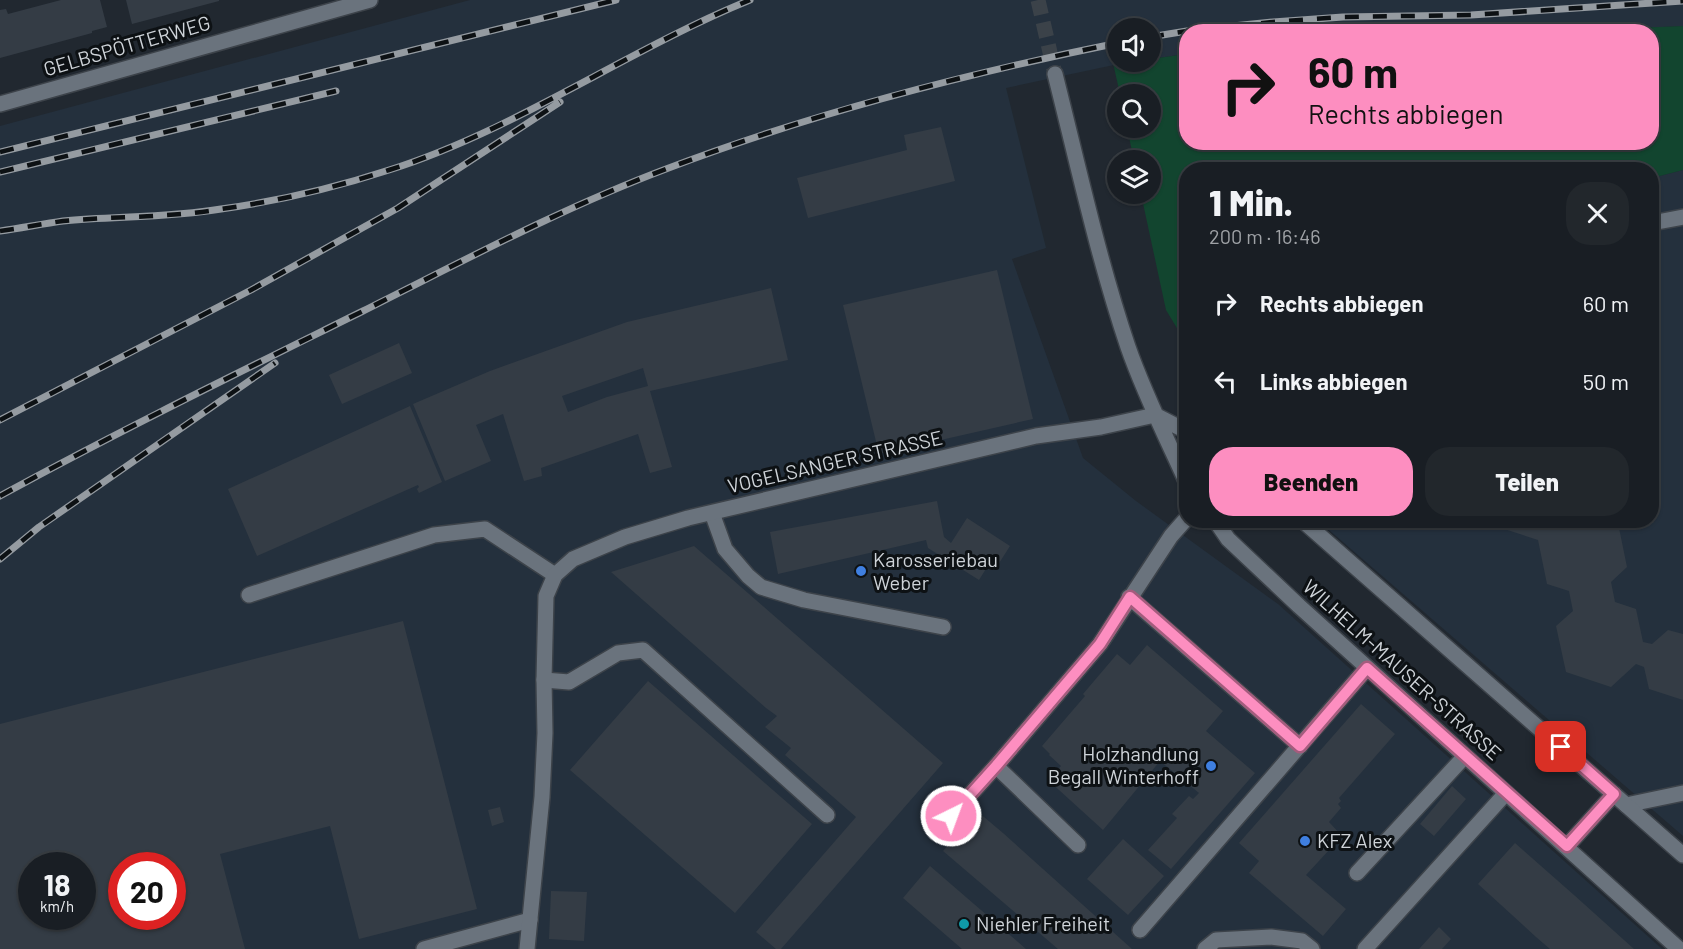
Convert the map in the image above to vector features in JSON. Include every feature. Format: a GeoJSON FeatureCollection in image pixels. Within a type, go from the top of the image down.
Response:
{"type":"FeatureCollection","features":[{"type":"Feature","properties":{"kind":"street","name":"GELBSPÖTTERWEG"},"geometry":{"type":"LineString","coordinates":[[0,104],[370,0]]}},
{"type":"Feature","properties":{"kind":"street"},"geometry":{"type":"LineString","coordinates":[[1055,74],[1107,281],[1129,349],[1155,415],[1179,466]]}},
{"type":"Feature","properties":{"kind":"street"},"geometry":{"type":"LineString","coordinates":[[1659,222],[1683,217]]}},
{"type":"Feature","properties":{"kind":"street"},"geometry":{"type":"LineString","coordinates":[[1155,415],[1179,427]]}},
{"type":"Feature","properties":{"kind":"street","name":"VOGELSANGER STRASSE"},"geometry":{"type":"LineString","coordinates":[[555,575],[573,559],[625,537],[712,513],[1036,436],[1101,427],[1155,415]]}},
{"type":"Feature","properties":{"kind":"street"},"geometry":{"type":"LineString","coordinates":[[712,513],[724,549],[761,587],[804,600],[943,627]]}},
{"type":"Feature","properties":{"kind":"street"},"geometry":{"type":"LineString","coordinates":[[951,816],[1100,644],[1179,527]]}},
{"type":"Feature","properties":{"kind":"street","name":"WILHELM-MAUSER-STRASSE"},"geometry":{"type":"LineString","coordinates":[[1220,528],[1228,539],[1367,668],[1679,949]]}},
{"type":"Feature","properties":{"kind":"street"},"geometry":{"type":"LineString","coordinates":[[1311,528],[1683,855]]}},
{"type":"Feature","properties":{"kind":"street"},"geometry":{"type":"LineString","coordinates":[[249,595],[434,535],[485,529],[555,575],[546,596],[542,797],[527,949]]}},
{"type":"Feature","properties":{"kind":"street"},"geometry":{"type":"LineString","coordinates":[[1130,597],[1300,746]]}},
{"type":"Feature","properties":{"kind":"street"},"geometry":{"type":"LineString","coordinates":[[544,680],[568,682],[618,653],[643,650],[827,815]]}},
{"type":"Feature","properties":{"kind":"street"},"geometry":{"type":"LineString","coordinates":[[1140,930],[1367,668]]}},
{"type":"Feature","properties":{"kind":"street"},"geometry":{"type":"LineString","coordinates":[[1357,873],[1465,756]]}},
{"type":"Feature","properties":{"kind":"street"},"geometry":{"type":"LineString","coordinates":[[996,766],[1078,845]]}},
{"type":"Feature","properties":{"kind":"street"},"geometry":{"type":"LineString","coordinates":[[1365,949],[1506,793]]}},
{"type":"Feature","properties":{"kind":"street"},"geometry":{"type":"LineString","coordinates":[[1626,805],[1683,793]]}},
{"type":"Feature","properties":{"kind":"street"},"geometry":{"type":"LineString","coordinates":[[1567,846],[1614,794]]}},
{"type":"Feature","properties":{"kind":"street"},"geometry":{"type":"LineString","coordinates":[[424,949],[530,920]]}},
{"type":"Feature","properties":{"kind":"street"},"geometry":{"type":"LineString","coordinates":[[1205,949],[1216,940],[1270,937],[1302,940],[1312,949]]}},
{"type":"Feature","properties":{"kind":"shaded area"},"geometry":{"type":"Polygon","coordinates":[[[470,0],[1683,0],[1683,26],[1659,27],[1659,24],[1179,24],[1179,55],[1161,58],[1161,18],[1107,18],[1107,66],[1006,88],[1046,248],[1012,259],[1083,458],[1136,501],[1278,604],[1662,949],[0,949],[0,126],[470,0]]]}},
{"type":"Feature","properties":{"kind":"shaded area"},"geometry":{"type":"Polygon","coordinates":[[[1683,170],[1683,836],[1327,528],[1659,528],[1659,176],[1683,170]]]}},
{"type":"Feature","properties":{"kind":"green space"},"geometry":{"type":"Polygon","coordinates":[[[1683,26],[1683,170],[1659,176],[1659,162],[1179,162],[1179,331],[1166,310],[1143,204],[1161,204],[1161,150],[1132,150],[1129,138],[1161,138],[1161,84],[1118,84],[1115,72],[1161,72],[1161,58],[1179,55],[1179,150],[1659,150],[1659,27],[1683,26]]]}},
{"type":"Feature","properties":{"kind":"building"},"geometry":{"type":"Polygon","coordinates":[[[61,0],[100,0],[107,27],[0,58],[0,10],[6,9],[8,14],[61,0]]]}},
{"type":"Feature","properties":{"kind":"building"},"geometry":{"type":"Polygon","coordinates":[[[126,0],[219,0],[219,1],[132,24],[126,0]]]}},
{"type":"Feature","properties":{"kind":"building"},"geometry":{"type":"Polygon","coordinates":[[[941,127],[955,181],[808,218],[797,178],[907,150],[904,135],[941,127]]]}},
{"type":"Feature","properties":{"kind":"building"},"geometry":{"type":"Polygon","coordinates":[[[997,270],[1033,419],[879,454],[843,305],[997,270]]]}},
{"type":"Feature","properties":{"kind":"building"},"geometry":{"type":"Polygon","coordinates":[[[771,288],[788,360],[650,391],[672,467],[650,473],[638,434],[541,468],[542,476],[524,481],[503,414],[476,425],[491,461],[445,481],[413,404],[490,371],[627,322],[771,288]],[[643,368],[562,396],[568,412],[607,397],[648,386],[643,368]]]}},
{"type":"Feature","properties":{"kind":"building"},"geometry":{"type":"Polygon","coordinates":[[[399,343],[412,373],[342,404],[329,375],[399,343]]]}},
{"type":"Feature","properties":{"kind":"building"},"geometry":{"type":"Polygon","coordinates":[[[410,406],[442,482],[419,493],[418,485],[257,556],[228,489],[410,406]]]}},
{"type":"Feature","properties":{"kind":"building"},"geometry":{"type":"Polygon","coordinates":[[[937,501],[944,537],[951,543],[967,518],[1010,546],[996,568],[989,564],[979,580],[928,548],[926,540],[778,574],[770,532],[937,501]]]}},
{"type":"Feature","properties":{"kind":"building"},"geometry":{"type":"Polygon","coordinates":[[[1501,528],[1619,528],[1627,567],[1611,582],[1615,602],[1636,609],[1643,642],[1652,644],[1668,630],[1683,634],[1683,700],[1649,689],[1644,667],[1636,664],[1611,687],[1566,672],[1556,626],[1573,611],[1569,591],[1547,584],[1538,540],[1501,528]]]}},
{"type":"Feature","properties":{"kind":"building"},"geometry":{"type":"Polygon","coordinates":[[[694,546],[943,763],[781,949],[776,949],[756,932],[856,817],[785,755],[791,748],[765,727],[777,716],[611,572],[694,546]]]}},
{"type":"Feature","properties":{"kind":"building"},"geometry":{"type":"Polygon","coordinates":[[[403,621],[477,909],[359,939],[330,826],[220,854],[245,949],[0,949],[0,724],[403,621]]]}},
{"type":"Feature","properties":{"kind":"building"},"geometry":{"type":"Polygon","coordinates":[[[1147,645],[1223,711],[1206,731],[1255,773],[1171,869],[1148,850],[1177,818],[1172,814],[1189,796],[1193,799],[1199,793],[1160,761],[1103,830],[1048,780],[1061,766],[1042,746],[1117,654],[1130,665],[1147,645]]]}},
{"type":"Feature","properties":{"kind":"building"},"geometry":{"type":"Polygon","coordinates":[[[648,681],[812,824],[735,913],[570,770],[648,681]]]}},
{"type":"Feature","properties":{"kind":"building"},"geometry":{"type":"Polygon","coordinates":[[[1361,704],[1395,734],[1339,798],[1341,801],[1338,804],[1341,808],[1329,822],[1342,836],[1306,875],[1346,909],[1323,936],[1249,873],[1259,861],[1239,843],[1361,704]]]}},
{"type":"Feature","properties":{"kind":"building"},"geometry":{"type":"Polygon","coordinates":[[[1452,786],[1466,799],[1434,836],[1420,824],[1452,786]]]}},
{"type":"Feature","properties":{"kind":"building"},"geometry":{"type":"Polygon","coordinates":[[[500,807],[504,822],[492,826],[488,810],[500,807]]]}},
{"type":"Feature","properties":{"kind":"building"},"geometry":{"type":"Polygon","coordinates":[[[978,812],[1132,949],[1058,949],[943,851],[978,812]]]}},
{"type":"Feature","properties":{"kind":"building"},"geometry":{"type":"Polygon","coordinates":[[[1123,839],[1164,876],[1128,915],[1087,879],[1123,839]]]}},
{"type":"Feature","properties":{"kind":"building"},"geometry":{"type":"Polygon","coordinates":[[[1515,843],[1634,949],[1550,949],[1536,937],[1478,884],[1515,843]]]}},
{"type":"Feature","properties":{"kind":"building","name":"Niehler Freiheit"},"geometry":{"type":"Polygon","coordinates":[[[930,866],[1026,949],[962,949],[903,898],[930,866]]]}},
{"type":"Feature","properties":{"kind":"building"},"geometry":{"type":"Polygon","coordinates":[[[551,891],[587,892],[584,941],[549,939],[551,891]]]}},
{"type":"Feature","properties":{"kind":"building"},"geometry":{"type":"Polygon","coordinates":[[[1439,927],[1451,939],[1442,949],[1419,949],[1439,927]]]}},
{"type":"Feature","properties":{"kind":"tunnel"},"geometry":{"type":"LineString","coordinates":[[1038,0],[1055,74]]}},
{"type":"Feature","properties":{"kind":"railway"},"geometry":{"type":"LineString","coordinates":[[0,152],[616,0]]}},
{"type":"Feature","properties":{"kind":"railway"},"geometry":{"type":"LineString","coordinates":[[0,231],[63,221],[182,214],[221,209],[306,193],[368,177],[482,134],[660,42],[750,0]]}},
{"type":"Feature","properties":{"kind":"railway"},"geometry":{"type":"LineString","coordinates":[[1253,24],[1343,17],[1471,15],[1683,1]]}},
{"type":"Feature","properties":{"kind":"railway"},"geometry":{"type":"LineString","coordinates":[[1161,35],[1179,32]]}},
{"type":"Feature","properties":{"kind":"railway"},"geometry":{"type":"LineString","coordinates":[[0,496],[135,425],[475,254],[627,184],[721,149],[833,113],[946,82],[1107,45]]}},
{"type":"Feature","properties":{"kind":"railway"},"geometry":{"type":"LineString","coordinates":[[0,172],[336,91]]}},
{"type":"Feature","properties":{"kind":"railway"},"geometry":{"type":"LineString","coordinates":[[0,420],[251,290],[398,208],[560,102]]}},
{"type":"Feature","properties":{"kind":"railway"},"geometry":{"type":"LineString","coordinates":[[0,559],[39,527],[275,363]]}},
{"type":"Feature","properties":{"kind":"place","name":"Karosseriebau Weber"},"geometry":{"type":"Point","coordinates":[861,571]}},
{"type":"Feature","properties":{"kind":"place","name":"Holzhandlung Begall Winterhoff"},"geometry":{"type":"Point","coordinates":[1211,766]}},
{"type":"Feature","properties":{"kind":"place","name":"KFZ Alex"},"geometry":{"type":"Point","coordinates":[1305,841]}},
{"type":"Feature","properties":{"kind":"place","name":"Niehler Freiheit"},"geometry":{"type":"Point","coordinates":[964,924]}},
{"type":"Feature","properties":{"kind":"route"},"geometry":{"type":"LineString","coordinates":[[951,816],[1100,644],[1130,597],[1300,746],[1367,668],[1567,846],[1614,794],[1561,747]]}}]}
